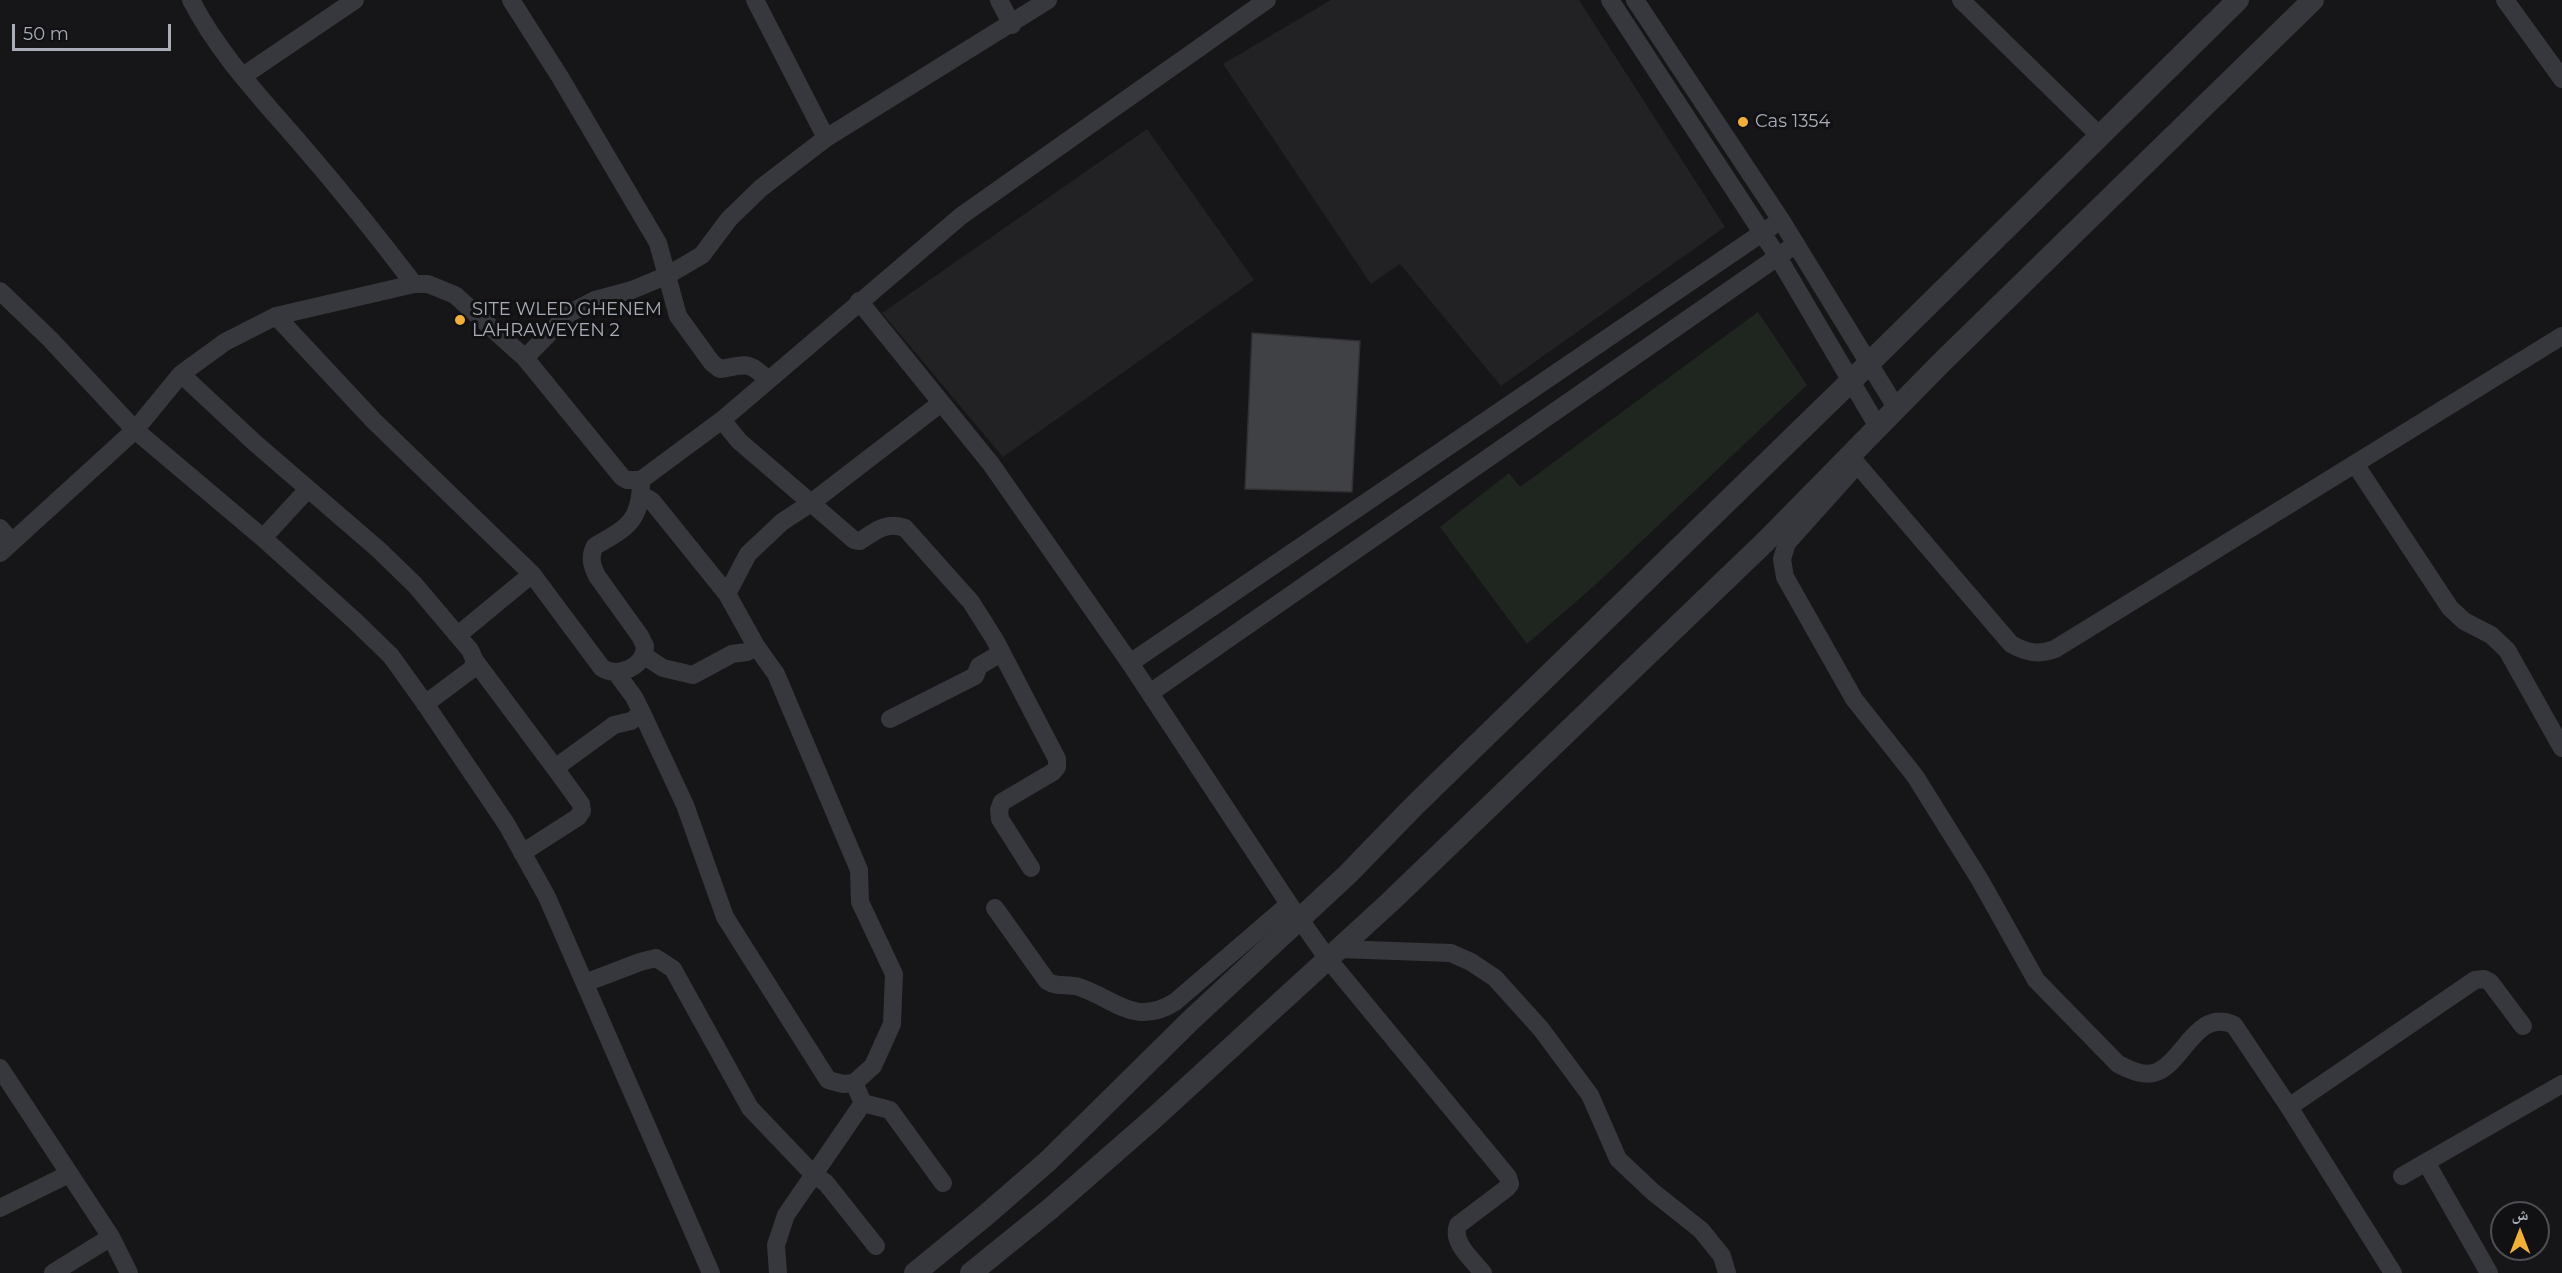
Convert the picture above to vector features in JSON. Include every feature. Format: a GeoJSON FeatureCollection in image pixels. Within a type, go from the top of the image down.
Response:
{"type":"FeatureCollection","features":[{"type":"Feature","properties":{"kind":"street"},"geometry":{"type":"LineString","coordinates":[[191,0],[201,19],[243,76],[361,214],[414,285]]}},
{"type":"Feature","properties":{"kind":"street"},"geometry":{"type":"LineString","coordinates":[[243,76],[328,21],[355,0]]}},
{"type":"Feature","properties":{"kind":"street"},"geometry":{"type":"LineString","coordinates":[[511,0],[560,77],[652,233],[668,275],[678,316],[712,363],[720,369],[743,363],[755,367],[768,380]]}},
{"type":"Feature","properties":{"kind":"street"},"geometry":{"type":"LineString","coordinates":[[755,0],[826,138]]}},
{"type":"Feature","properties":{"kind":"street"},"geometry":{"type":"LineString","coordinates":[[999,0],[1012,25]]}},
{"type":"Feature","properties":{"kind":"street"},"geometry":{"type":"LineString","coordinates":[[525,358],[567,314],[595,300],[632,290],[668,275],[702,255],[729,219],[761,188],[826,138],[1012,25],[1048,0]]}},
{"type":"Feature","properties":{"kind":"street"},"geometry":{"type":"LineString","coordinates":[[276,316],[374,421],[532,574],[602,668],[617,674],[625,671],[644,655],[645,646],[597,576],[591,558],[595,546],[633,521],[638,513],[641,487],[961,216],[1267,0]]}},
{"type":"Feature","properties":{"kind":"street"},"geometry":{"type":"LineString","coordinates":[[1610,0],[1778,257],[1878,427]]}},
{"type":"Feature","properties":{"kind":"street"},"geometry":{"type":"LineString","coordinates":[[1635,0],[1781,220],[1897,409]]}},
{"type":"Feature","properties":{"kind":"street"},"geometry":{"type":"LineString","coordinates":[[1961,0],[2100,136]]}},
{"type":"Feature","properties":{"kind":"street"},"geometry":{"type":"LineString","coordinates":[[915,1273],[1048,1161],[1199,1013],[1294,912],[1870,363],[2238,0]]}},
{"type":"Feature","properties":{"kind":"street"},"geometry":{"type":"LineString","coordinates":[[2313,0],[1878,427],[1787,543],[1782,559],[1785,577],[1854,699],[1915,776],[1980,880],[2036,980],[2118,1064],[2134,1072],[2147,1074],[2160,1071],[2205,1026],[2215,1020],[2234,1025],[2289,1107],[2393,1273]]}},
{"type":"Feature","properties":{"kind":"street"},"geometry":{"type":"LineString","coordinates":[[2512,3],[2562,79]]}},
{"type":"Feature","properties":{"kind":"street"},"geometry":{"type":"LineString","coordinates":[[1130,663],[1781,220]]}},
{"type":"Feature","properties":{"kind":"street"},"geometry":{"type":"LineString","coordinates":[[1150,693],[1796,244]]}},
{"type":"Feature","properties":{"kind":"street"},"geometry":{"type":"LineString","coordinates":[[4,541],[135,430],[181,374],[225,342],[276,316],[414,285],[428,285],[455,295],[525,358],[622,477],[641,487],[727,594],[756,646],[776,674],[854,859],[858,870],[860,902],[894,974],[892,1024],[873,1066],[854,1083],[843,1084],[828,1080],[724,917],[685,805],[634,697],[617,674]]}},
{"type":"Feature","properties":{"kind":"street"},"geometry":{"type":"LineString","coordinates":[[0,291],[50,339],[135,430],[263,538],[356,621],[391,656],[507,825],[547,897],[711,1273]]}},
{"type":"Feature","properties":{"kind":"street"},"geometry":{"type":"LineString","coordinates":[[859,301],[991,464],[1130,663],[1294,912],[1334,954],[1510,1180],[1507,1188],[1458,1225],[1456,1231],[1458,1241],[1483,1273]]}},
{"type":"Feature","properties":{"kind":"street"},"geometry":{"type":"LineString","coordinates":[[1853,460],[2011,644],[2026,653],[2043,653],[2055,649],[2562,336]]}},
{"type":"Feature","properties":{"kind":"street"},"geometry":{"type":"LineString","coordinates":[[181,374],[415,585],[470,650],[475,661],[581,804],[582,811],[578,817],[522,853]]}},
{"type":"Feature","properties":{"kind":"street"},"geometry":{"type":"LineString","coordinates":[[727,594],[748,554],[782,522],[811,503],[941,403]]}},
{"type":"Feature","properties":{"kind":"street"},"geometry":{"type":"LineString","coordinates":[[722,420],[739,441],[854,540],[860,541],[879,528],[888,525],[905,528],[971,602],[1001,653],[1057,759],[1057,767],[1053,772],[1002,802],[999,810],[1000,819],[1031,868]]}},
{"type":"Feature","properties":{"kind":"street"},"geometry":{"type":"LineString","coordinates":[[971,1273],[1000,1247],[1050,1209],[1279,1006],[1853,460]]}},
{"type":"Feature","properties":{"kind":"street"},"geometry":{"type":"LineString","coordinates":[[2355,464],[2450,608],[2464,621],[2491,634],[2507,650],[2562,748]]}},
{"type":"Feature","properties":{"kind":"street"},"geometry":{"type":"LineString","coordinates":[[263,538],[308,489]]}},
{"type":"Feature","properties":{"kind":"street"},"geometry":{"type":"LineString","coordinates":[[458,635],[532,574]]}},
{"type":"Feature","properties":{"kind":"street"},"geometry":{"type":"LineString","coordinates":[[644,655],[663,668],[693,675],[732,654],[747,652],[756,646]]}},
{"type":"Feature","properties":{"kind":"street"},"geometry":{"type":"LineString","coordinates":[[890,719],[975,676],[979,666],[1001,653]]}},
{"type":"Feature","properties":{"kind":"street"},"geometry":{"type":"LineString","coordinates":[[425,704],[472,669],[475,661]]}},
{"type":"Feature","properties":{"kind":"street"},"geometry":{"type":"LineString","coordinates":[[555,768],[614,724],[631,721],[642,713]]}},
{"type":"Feature","properties":{"kind":"street"},"geometry":{"type":"LineString","coordinates":[[995,908],[1047,981],[1059,987],[1079,987],[1127,1010],[1147,1013],[1166,1008],[1175,1002],[1294,912]]}},
{"type":"Feature","properties":{"kind":"street"},"geometry":{"type":"LineString","coordinates":[[1334,954],[1450,953],[1471,962],[1495,978],[1541,1029],[1590,1095],[1618,1159],[1653,1192],[1701,1230],[1722,1256],[1727,1273]]}},
{"type":"Feature","properties":{"kind":"street"},"geometry":{"type":"LineString","coordinates":[[585,983],[656,958],[673,969],[750,1108],[813,1174],[826,1183],[876,1246]]}},
{"type":"Feature","properties":{"kind":"street"},"geometry":{"type":"LineString","coordinates":[[2289,1107],[2475,980],[2484,979],[2490,982],[2523,1026]]}},
{"type":"Feature","properties":{"kind":"street"},"geometry":{"type":"LineString","coordinates":[[2,1075],[111,1238],[129,1273]]}},
{"type":"Feature","properties":{"kind":"street"},"geometry":{"type":"LineString","coordinates":[[854,1083],[863,1103]]}},
{"type":"Feature","properties":{"kind":"street"},"geometry":{"type":"LineString","coordinates":[[2402,1176],[2562,1084]]}},
{"type":"Feature","properties":{"kind":"street"},"geometry":{"type":"LineString","coordinates":[[778,1273],[776,1245],[786,1215],[863,1103]]}},
{"type":"Feature","properties":{"kind":"street"},"geometry":{"type":"LineString","coordinates":[[863,1103],[890,1110],[943,1183]]}},
{"type":"Feature","properties":{"kind":"street"},"geometry":{"type":"LineString","coordinates":[[2426,1162],[2489,1273]]}},
{"type":"Feature","properties":{"kind":"street"},"geometry":{"type":"LineString","coordinates":[[0,1208],[69,1174]]}},
{"type":"Feature","properties":{"kind":"street"},"geometry":{"type":"LineString","coordinates":[[53,1273],[111,1238]]}},
{"type":"Feature","properties":{"kind":"shaded area"},"geometry":{"type":"Polygon","coordinates":[[[1331,0],[1579,0],[1725,227],[1501,386],[1400,264],[1371,284],[1223,64],[1331,0]]]}},
{"type":"Feature","properties":{"kind":"shaded area"},"geometry":{"type":"Polygon","coordinates":[[[1147,129],[1254,280],[1003,457],[882,313],[1147,129]]]}},
{"type":"Feature","properties":{"kind":"shaded area"},"geometry":{"type":"Polygon","coordinates":[[[1758,312],[1807,385],[1593,587],[1527,644],[1440,527],[1509,473],[1520,487],[1758,312]]]}},
{"type":"Feature","properties":{"kind":"building"},"geometry":{"type":"Polygon","coordinates":[[[1252,333],[1360,341],[1352,492],[1245,489],[1252,333]]]}},
{"type":"Feature","properties":{"kind":"place","name":"Cas 1354"},"geometry":{"type":"Point","coordinates":[1743,122]}},
{"type":"Feature","properties":{"kind":"place","name":"SITE WLED GHENEM LAHRAWEYEN 2"},"geometry":{"type":"Point","coordinates":[460,320]}}]}
